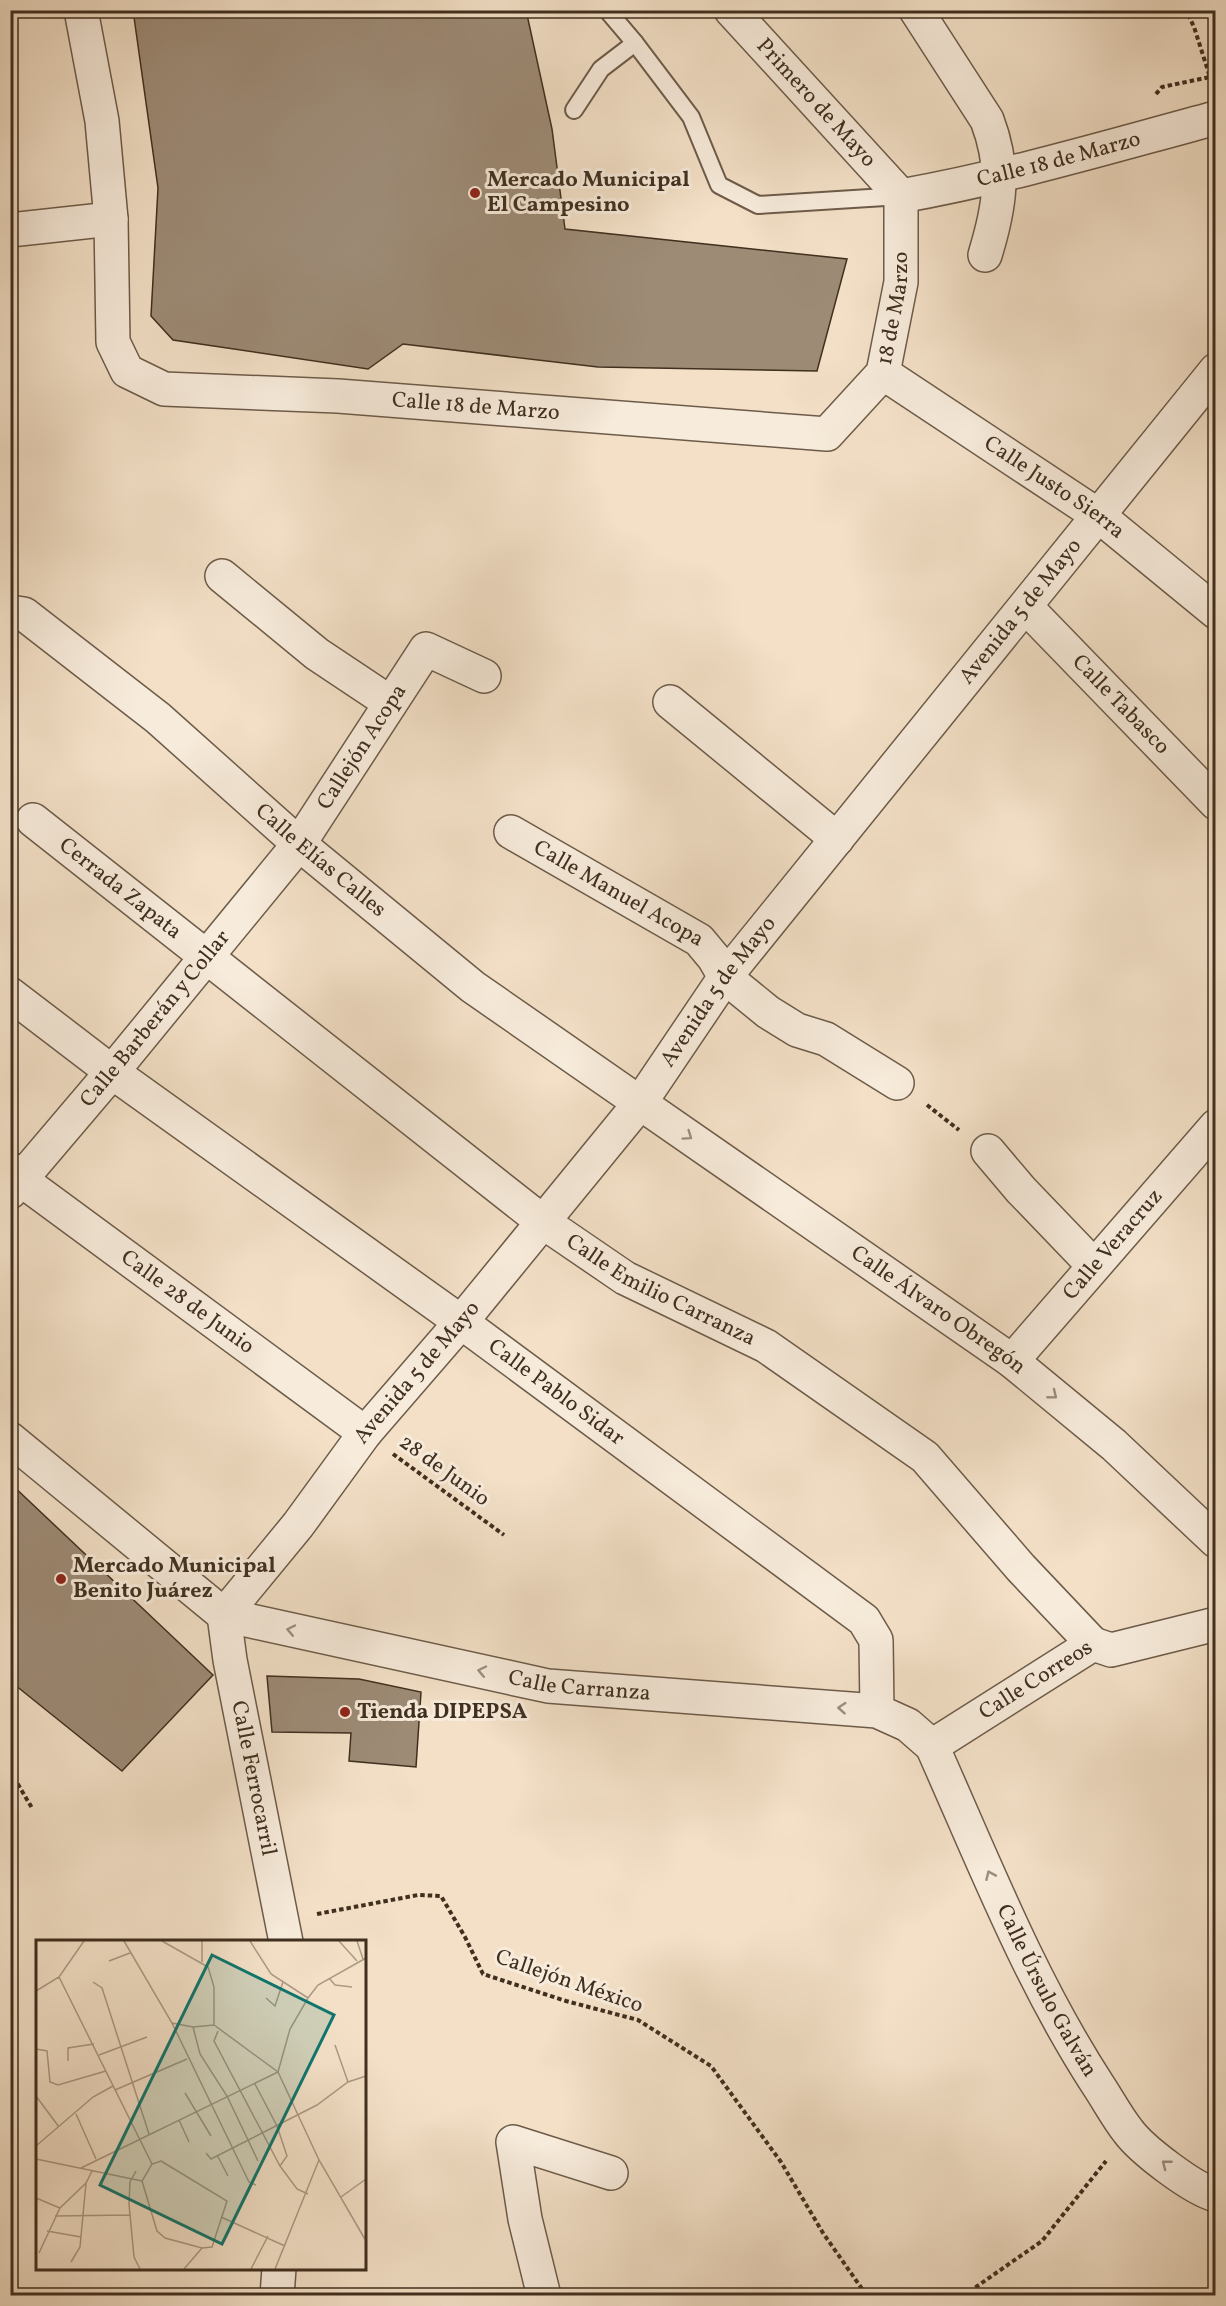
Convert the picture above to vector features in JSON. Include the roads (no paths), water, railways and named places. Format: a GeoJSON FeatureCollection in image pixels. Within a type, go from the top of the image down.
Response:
{"type":"FeatureCollection","features":[{"type":"Feature","properties":{"kind":"street"},"geometry":{"type":"LineString","coordinates":[[10,230],[111,219],[102,121],[81,10]]}},
{"type":"Feature","properties":{"kind":"street","name":"Primero de Mayo"},"geometry":{"type":"LineString","coordinates":[[731,10],[902,196]]}},
{"type":"Feature","properties":{"kind":"street"},"geometry":{"type":"LineString","coordinates":[[916,10],[987,120],[994,139],[1000,175],[997,217],[985,255]]}},
{"type":"Feature","properties":{"kind":"street","name":"Calle 18 de Marzo"},"geometry":{"type":"LineString","coordinates":[[902,196],[1000,175],[1215,118]]}},
{"type":"Feature","properties":{"kind":"street","name":"18 de Marzo"},"geometry":{"type":"LineString","coordinates":[[827,434],[883,373],[901,282],[902,196]]}},
{"type":"Feature","properties":{"kind":"street","name":"Calle 18 de Marzo"},"geometry":{"type":"LineString","coordinates":[[111,219],[113,342],[127,371],[164,389],[338,396],[827,434]]}},
{"type":"Feature","properties":{"kind":"street","name":"Avenida 5 de Mayo"},"geometry":{"type":"LineString","coordinates":[[224,1615],[297,1525],[365,1433],[461,1322],[640,1103],[725,977],[1026,607],[1215,370]]}},
{"type":"Feature","properties":{"kind":"street","name":"Calle Justo Sierra"},"geometry":{"type":"LineString","coordinates":[[883,373],[1099,516],[1215,612]]}},
{"type":"Feature","properties":{"kind":"street"},"geometry":{"type":"LineString","coordinates":[[222,576],[317,654],[389,702]]}},
{"type":"Feature","properties":{"kind":"street","name":"Calle Tabasco"},"geometry":{"type":"LineString","coordinates":[[1026,607],[1215,803]]}},
{"type":"Feature","properties":{"kind":"street","name":"Calle Elías Calles"},"geometry":{"type":"LineString","coordinates":[[10,612],[24,614],[158,718],[299,844],[473,987],[640,1103]]}},
{"type":"Feature","properties":{"kind":"street","name":"Callejón Acopa"},"geometry":{"type":"LineString","coordinates":[[299,844],[426,648],[484,676]]}},
{"type":"Feature","properties":{"kind":"street"},"geometry":{"type":"LineString","coordinates":[[670,702],[837,839]]}},
{"type":"Feature","properties":{"kind":"street","name":"Cerrada Zapata"},"geometry":{"type":"LineString","coordinates":[[33,820],[207,956]]}},
{"type":"Feature","properties":{"kind":"street","name":"Calle Manuel Acopa"},"geometry":{"type":"LineString","coordinates":[[510,832],[699,940],[714,958],[725,977],[768,1012],[797,1030],[826,1039],[897,1083]]}},
{"type":"Feature","properties":{"kind":"street","name":"Calle Barberán y Collar"},"geometry":{"type":"LineString","coordinates":[[14,1180],[112,1072],[299,844]]}},
{"type":"Feature","properties":{"kind":"street","name":"Calle Emilio Carranza"},"geometry":{"type":"LineString","coordinates":[[207,956],[543,1222],[625,1278],[766,1346],[925,1457],[1022,1568],[1094,1644]]}},
{"type":"Feature","properties":{"kind":"street","name":"Calle Pablo Sidar"},"geometry":{"type":"LineString","coordinates":[[10,994],[112,1072],[461,1322],[864,1620],[876,1640],[877,1711]]}},
{"type":"Feature","properties":{"kind":"street","name":"Calle Álvaro Obregón"},"geometry":{"type":"LineString","coordinates":[[640,1103],[1012,1361],[1114,1445],[1215,1541]]}},
{"type":"Feature","properties":{"kind":"street","name":"Calle Veracruz"},"geometry":{"type":"LineString","coordinates":[[1012,1361],[1215,1126]]}},
{"type":"Feature","properties":{"kind":"street"},"geometry":{"type":"LineString","coordinates":[[988,1151],[1021,1190],[1094,1266]]}},
{"type":"Feature","properties":{"kind":"street","name":"Calle 28 de Junio"},"geometry":{"type":"LineString","coordinates":[[14,1180],[365,1433]]}},
{"type":"Feature","properties":{"kind":"street"},"geometry":{"type":"LineString","coordinates":[[10,1439],[224,1615]]}},
{"type":"Feature","properties":{"kind":"street","name":"Calle Carranza"},"geometry":{"type":"LineString","coordinates":[[224,1615],[548,1686],[877,1711],[908,1725],[932,1746]]}},
{"type":"Feature","properties":{"kind":"street","name":"Calle Ferrocarril"},"geometry":{"type":"LineString","coordinates":[[224,1615],[232,1671],[285,1936]]}},
{"type":"Feature","properties":{"kind":"street","name":"Calle Correos"},"geometry":{"type":"LineString","coordinates":[[932,1746],[1094,1644],[1111,1650],[1215,1624]]}},
{"type":"Feature","properties":{"kind":"street","name":"Calle Úrsulo Galván"},"geometry":{"type":"LineString","coordinates":[[932,1746],[1031,1967],[1077,2054],[1129,2133],[1166,2166],[1208,2193],[1215,2195]]}},
{"type":"Feature","properties":{"kind":"street"},"geometry":{"type":"LineString","coordinates":[[544,2295],[525,2219],[513,2142],[611,2172]]}},
{"type":"Feature","properties":{"kind":"street"},"geometry":{"type":"LineString","coordinates":[[277,2295],[279,2270]]}},
{"type":"Feature","properties":{"kind":"lane"},"geometry":{"type":"LineString","coordinates":[[607,10],[691,117],[719,185],[758,205],[902,196]]}},
{"type":"Feature","properties":{"kind":"lane"},"geometry":{"type":"LineString","coordinates":[[574,110],[601,69],[635,43]]}},
{"type":"Feature","properties":{"kind":"place","name":"Mercado Municipal El Campesino"},"geometry":{"type":"Point","coordinates":[475,193]}},
{"type":"Feature","properties":{"kind":"place","name":"Mercado Municipal Benito Juárez"},"geometry":{"type":"Point","coordinates":[61,1579]}},
{"type":"Feature","properties":{"kind":"place","name":"Tienda DIPEPSA"},"geometry":{"type":"Point","coordinates":[345,1712]}}]}
